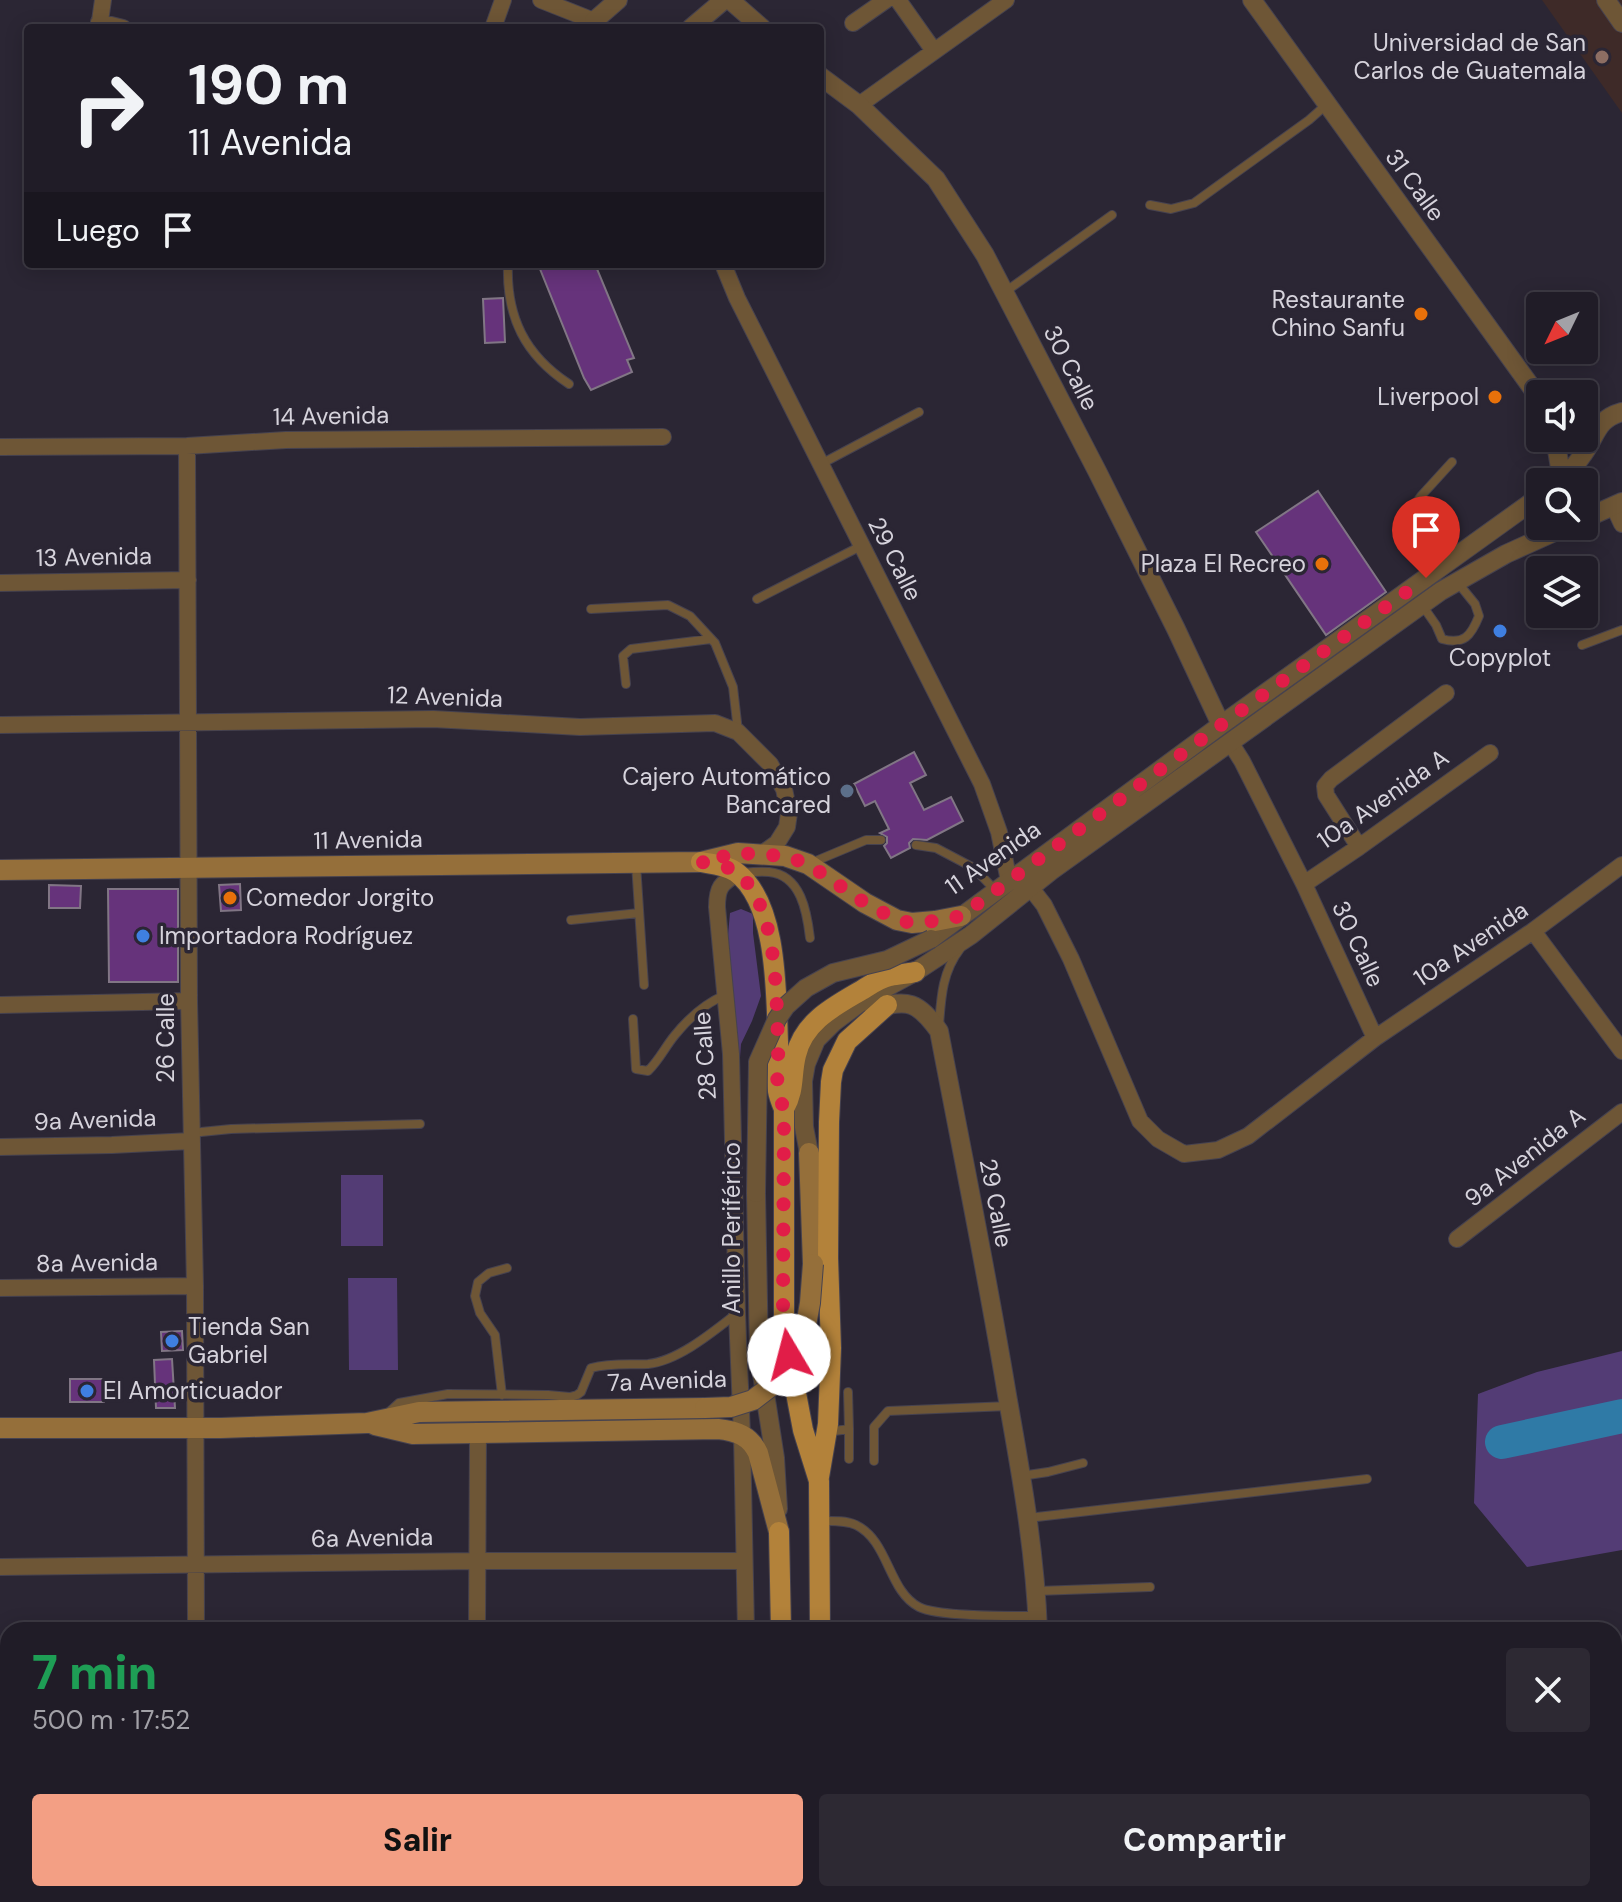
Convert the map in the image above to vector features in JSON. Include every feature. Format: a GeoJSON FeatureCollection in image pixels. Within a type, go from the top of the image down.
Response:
{"type":"FeatureCollection","features":[{"type":"Feature","properties":{"kind":"main road","name":"11 Avenida"},"geometry":{"type":"LineString","coordinates":[[0,870],[701,862],[738,853],[763,853],[808,864],[865,903],[897,920],[912,923],[961,916]]}},
{"type":"Feature","properties":{"kind":"main road"},"geometry":{"type":"LineString","coordinates":[[701,862],[737,873],[756,897],[770,939],[774,965],[778,1091],[784,1109],[784,1330],[803,1430],[819,1481]]}},
{"type":"Feature","properties":{"kind":"main road"},"geometry":{"type":"LineString","coordinates":[[784,1109],[791,1097],[800,1042],[813,1023],[837,1004],[873,983],[888,976],[915,972]]}},
{"type":"Feature","properties":{"kind":"main road"},"geometry":{"type":"LineString","coordinates":[[820,1622],[819,1481],[826,1432],[831,1348],[828,1258],[831,1082],[833,1070],[847,1041],[887,1005]]}},
{"type":"Feature","properties":{"kind":"main road","name":"7a Avenida"},"geometry":{"type":"LineString","coordinates":[[0,1428],[194,1429],[375,1422],[419,1412],[731,1407],[753,1400],[770,1387],[793,1360],[804,1336],[813,1264],[809,1153]]}},
{"type":"Feature","properties":{"kind":"main road","name":"7a Avenida"},"geometry":{"type":"LineString","coordinates":[[375,1422],[413,1434],[718,1429],[742,1435]]}},
{"type":"Feature","properties":{"kind":"main road"},"geometry":{"type":"LineString","coordinates":[[742,1435],[753,1442],[758,1453],[779,1532]]}},
{"type":"Feature","properties":{"kind":"main road","name":"Anillo Periférico"},"geometry":{"type":"LineString","coordinates":[[779,1532],[781,1622]]}},
{"type":"Feature","properties":{"kind":"street"},"geometry":{"type":"LineString","coordinates":[[99,24],[103,0]]}},
{"type":"Feature","properties":{"kind":"street"},"geometry":{"type":"LineString","coordinates":[[494,24],[503,0]]}},
{"type":"Feature","properties":{"kind":"street"},"geometry":{"type":"LineString","coordinates":[[541,0],[596,24]]}},
{"type":"Feature","properties":{"kind":"street"},"geometry":{"type":"LineString","coordinates":[[599,24],[618,0]]}},
{"type":"Feature","properties":{"kind":"street"},"geometry":{"type":"LineString","coordinates":[[696,24],[724,0]]}},
{"type":"Feature","properties":{"kind":"street"},"geometry":{"type":"LineString","coordinates":[[730,0],[757,24]]}},
{"type":"Feature","properties":{"kind":"street"},"geometry":{"type":"LineString","coordinates":[[853,23],[886,0]]}},
{"type":"Feature","properties":{"kind":"street"},"geometry":{"type":"LineString","coordinates":[[898,0],[934,51]]}},
{"type":"Feature","properties":{"kind":"street"},"geometry":{"type":"LineString","coordinates":[[859,105],[1006,0]]}},
{"type":"Feature","properties":{"kind":"street","name":"31 Calle"},"geometry":{"type":"LineString","coordinates":[[1252,0],[1526,380]]}},
{"type":"Feature","properties":{"kind":"street"},"geometry":{"type":"LineString","coordinates":[[1608,1],[1622,23]]}},
{"type":"Feature","properties":{"kind":"street","name":"30 Calle"},"geometry":{"type":"LineString","coordinates":[[824,79],[859,105],[936,179],[985,255],[1156,589],[1221,725]]}},
{"type":"Feature","properties":{"kind":"street","name":"29 Calle"},"geometry":{"type":"LineString","coordinates":[[725,268],[982,784],[999,832],[1002,886]]}},
{"type":"Feature","properties":{"kind":"street"},"geometry":{"type":"LineString","coordinates":[[1572,468],[1586,451],[1600,425],[1610,416],[1620,413]]}},
{"type":"Feature","properties":{"kind":"street","name":"14 Avenida"},"geometry":{"type":"LineString","coordinates":[[0,447],[187,446],[286,440],[663,437]]}},
{"type":"Feature","properties":{"kind":"street","name":"26 Calle"},"geometry":{"type":"LineString","coordinates":[[187,446],[196,1622]]}},
{"type":"Feature","properties":{"kind":"street","name":"11 Avenida"},"geometry":{"type":"LineString","coordinates":[[961,916],[1526,506]]}},
{"type":"Feature","properties":{"kind":"street"},"geometry":{"type":"LineString","coordinates":[[1598,516],[1619,511]]}},
{"type":"Feature","properties":{"kind":"street","name":"11 Avenida"},"geometry":{"type":"LineString","coordinates":[[915,972],[971,935],[1030,887],[1422,604],[1506,554],[1537,540]]}},
{"type":"Feature","properties":{"kind":"street","name":"13 Avenida"},"geometry":{"type":"LineString","coordinates":[[0,583],[188,580]]}},
{"type":"Feature","properties":{"kind":"street"},"geometry":{"type":"LineString","coordinates":[[1359,847],[1326,795],[1325,786],[1446,693]]}},
{"type":"Feature","properties":{"kind":"street","name":"12 Avenida"},"geometry":{"type":"LineString","coordinates":[[0,725],[433,719],[580,727],[715,723],[738,732]]}},
{"type":"Feature","properties":{"kind":"street"},"geometry":{"type":"LineString","coordinates":[[738,732],[770,764],[784,789],[789,813],[787,827],[777,843],[763,853]]}},
{"type":"Feature","properties":{"kind":"street","name":"30 Calle"},"geometry":{"type":"LineString","coordinates":[[1230,742],[1304,884],[1375,1038]]}},
{"type":"Feature","properties":{"kind":"street","name":"10a Avenida A"},"geometry":{"type":"LineString","coordinates":[[1304,884],[1490,753]]}},
{"type":"Feature","properties":{"kind":"street","name":"10a Avenida"},"geometry":{"type":"LineString","coordinates":[[1030,887],[1044,905],[1071,959],[1140,1121],[1158,1139],[1184,1154],[1218,1150],[1248,1136],[1375,1038],[1533,931],[1622,865]]}},
{"type":"Feature","properties":{"kind":"street","name":"28 Calle"},"geometry":{"type":"LineString","coordinates":[[737,873],[721,884],[717,895],[731,1054],[746,1622]]}},
{"type":"Feature","properties":{"kind":"street","name":"Anillo Periférico"},"geometry":{"type":"LineString","coordinates":[[779,1532],[775,1458],[759,1355],[756,1193],[758,1062],[777,1019],[806,988],[833,973],[887,960],[931,939],[961,916]]}},
{"type":"Feature","properties":{"kind":"street"},"geometry":{"type":"LineString","coordinates":[[1533,931],[1622,1051]]}},
{"type":"Feature","properties":{"kind":"street","name":"7a Avenida"},"geometry":{"type":"LineString","coordinates":[[809,1153],[804,1127],[803,1081],[816,1040],[848,1010],[915,972]]}},
{"type":"Feature","properties":{"kind":"street"},"geometry":{"type":"LineString","coordinates":[[0,1005],[189,1001]]}},
{"type":"Feature","properties":{"kind":"street"},"geometry":{"type":"LineString","coordinates":[[809,1153],[814,1127],[817,1070],[824,1049],[834,1035],[865,1012],[896,1003],[908,1003],[919,1008],[939,1031]]}},
{"type":"Feature","properties":{"kind":"street","name":"29 Calle"},"geometry":{"type":"LineString","coordinates":[[939,1031],[1021,1476],[1038,1622]]}},
{"type":"Feature","properties":{"kind":"street","name":"9a Avenida A"},"geometry":{"type":"LineString","coordinates":[[1457,1239],[1622,1112]]}},
{"type":"Feature","properties":{"kind":"street","name":"9a Avenida"},"geometry":{"type":"LineString","coordinates":[[0,1147],[112,1145],[190,1137]]}},
{"type":"Feature","properties":{"kind":"street","name":"8a Avenida"},"geometry":{"type":"LineString","coordinates":[[0,1288],[195,1286]]}},
{"type":"Feature","properties":{"kind":"street"},"geometry":{"type":"LineString","coordinates":[[477,1622],[478,1432]]}},
{"type":"Feature","properties":{"kind":"street","name":"6a Avenida"},"geometry":{"type":"LineString","coordinates":[[0,1567],[744,1561]]}},
{"type":"Feature","properties":{"kind":"lane"},"geometry":{"type":"LineString","coordinates":[[1150,205],[1171,209],[1194,203],[1327,104]]}},
{"type":"Feature","properties":{"kind":"lane"},"geometry":{"type":"LineString","coordinates":[[1004,292],[1112,215]]}},
{"type":"Feature","properties":{"kind":"lane"},"geometry":{"type":"LineString","coordinates":[[508,268],[511,307],[523,337],[543,364],[569,384]]}},
{"type":"Feature","properties":{"kind":"lane"},"geometry":{"type":"LineString","coordinates":[[821,464],[919,412]]}},
{"type":"Feature","properties":{"kind":"lane"},"geometry":{"type":"LineString","coordinates":[[1426,578],[1421,552],[1411,530],[1412,509],[1452,462]]}},
{"type":"Feature","properties":{"kind":"lane"},"geometry":{"type":"LineString","coordinates":[[757,599],[862,546]]}},
{"type":"Feature","properties":{"kind":"lane"},"geometry":{"type":"LineString","coordinates":[[1422,604],[1442,639],[1461,641],[1473,630],[1479,616],[1475,604],[1456,582]]}},
{"type":"Feature","properties":{"kind":"lane"},"geometry":{"type":"LineString","coordinates":[[591,609],[668,605],[690,616],[715,643],[733,687],[738,732]]}},
{"type":"Feature","properties":{"kind":"lane"},"geometry":{"type":"LineString","coordinates":[[1582,645],[1622,630]]}},
{"type":"Feature","properties":{"kind":"lane"},"geometry":{"type":"LineString","coordinates":[[626,684],[623,656],[626,651],[711,639]]}},
{"type":"Feature","properties":{"kind":"lane"},"geometry":{"type":"LineString","coordinates":[[808,864],[866,840],[881,840]]}},
{"type":"Feature","properties":{"kind":"lane"},"geometry":{"type":"LineString","coordinates":[[916,845],[936,848],[1002,886]]}},
{"type":"Feature","properties":{"kind":"lane"},"geometry":{"type":"LineString","coordinates":[[636,863],[644,985]]}},
{"type":"Feature","properties":{"kind":"lane"},"geometry":{"type":"LineString","coordinates":[[737,873],[770,872],[785,877],[804,902],[810,938]]}},
{"type":"Feature","properties":{"kind":"lane"},"geometry":{"type":"LineString","coordinates":[[571,920],[639,913]]}},
{"type":"Feature","properties":{"kind":"lane"},"geometry":{"type":"LineString","coordinates":[[939,1031],[943,983],[948,968],[971,935]]}},
{"type":"Feature","properties":{"kind":"lane"},"geometry":{"type":"LineString","coordinates":[[633,1019],[636,1069],[648,1071],[660,1059],[675,1035],[711,1001],[725,995]]}},
{"type":"Feature","properties":{"kind":"lane"},"geometry":{"type":"LineString","coordinates":[[190,1137],[231,1129],[420,1124]]}},
{"type":"Feature","properties":{"kind":"lane"},"geometry":{"type":"LineString","coordinates":[[502,1395],[495,1335],[480,1313],[475,1296],[478,1282],[489,1273],[507,1268]]}},
{"type":"Feature","properties":{"kind":"lane"},"geometry":{"type":"LineString","coordinates":[[375,1422],[399,1403],[448,1394],[577,1395],[591,1368],[604,1364],[651,1364],[665,1360],[701,1341],[737,1314]]}},
{"type":"Feature","properties":{"kind":"lane"},"geometry":{"type":"LineString","coordinates":[[848,1392],[849,1459]]}},
{"type":"Feature","properties":{"kind":"lane"},"geometry":{"type":"LineString","coordinates":[[874,1461],[874,1427],[888,1411],[1009,1406]]}},
{"type":"Feature","properties":{"kind":"lane"},"geometry":{"type":"LineString","coordinates":[[826,1432],[849,1429]]}},
{"type":"Feature","properties":{"kind":"lane"},"geometry":{"type":"LineString","coordinates":[[1021,1476],[1083,1463]]}},
{"type":"Feature","properties":{"kind":"lane"},"geometry":{"type":"LineString","coordinates":[[1027,1518],[1367,1479]]}},
{"type":"Feature","properties":{"kind":"lane"},"geometry":{"type":"LineString","coordinates":[[819,1521],[848,1522],[871,1537],[907,1600],[923,1609],[1030,1622]]}},
{"type":"Feature","properties":{"kind":"lane"},"geometry":{"type":"LineString","coordinates":[[1036,1591],[1150,1587]]}},
{"type":"Feature","properties":{"kind":"shaded area","name":"Universidad de San Carlos de Guatemala"},"geometry":{"type":"Polygon","coordinates":[[[1542,0],[1622,0],[1622,113],[1542,0]]]}},
{"type":"Feature","properties":{"kind":"shaded area"},"geometry":{"type":"Polygon","coordinates":[[[741,909],[753,914],[761,996],[741,1044],[739,1071],[727,946],[730,913],[741,909]]]}},
{"type":"Feature","properties":{"kind":"shaded area"},"geometry":{"type":"Polygon","coordinates":[[[341,1175],[383,1175],[383,1246],[341,1246],[341,1175]]]}},
{"type":"Feature","properties":{"kind":"shaded area"},"geometry":{"type":"Polygon","coordinates":[[[348,1278],[397,1278],[398,1370],[349,1370],[348,1278]]]}},
{"type":"Feature","properties":{"kind":"shaded area"},"geometry":{"type":"Polygon","coordinates":[[[1622,1351],[1622,1550],[1527,1567],[1474,1503],[1478,1394],[1537,1372],[1622,1351]]]}},
{"type":"Feature","properties":{"kind":"building"},"geometry":{"type":"Polygon","coordinates":[[[540,268],[597,268],[634,358],[627,360],[632,372],[591,390],[540,268]]]}},
{"type":"Feature","properties":{"kind":"building"},"geometry":{"type":"Polygon","coordinates":[[[503,298],[505,342],[485,343],[483,299],[503,298]]]}},
{"type":"Feature","properties":{"kind":"building","name":"Plaza El Recreo"},"geometry":{"type":"Polygon","coordinates":[[[1318,491],[1386,592],[1326,635],[1256,532],[1318,491]]]}},
{"type":"Feature","properties":{"kind":"building"},"geometry":{"type":"Polygon","coordinates":[[[914,752],[926,775],[910,783],[924,810],[951,797],[963,821],[927,840],[913,839],[909,843],[910,848],[891,858],[884,846],[887,837],[880,833],[889,829],[875,801],[865,806],[854,784],[914,752]]]}},
{"type":"Feature","properties":{"kind":"building","name":"Comedor Jorgito"},"geometry":{"type":"Polygon","coordinates":[[[240,884],[241,910],[221,911],[219,885],[240,884]]]}},
{"type":"Feature","properties":{"kind":"building"},"geometry":{"type":"Polygon","coordinates":[[[49,885],[81,886],[80,908],[49,908],[49,885]]]}},
{"type":"Feature","properties":{"kind":"building","name":"Importadora Rodríguez"},"geometry":{"type":"Polygon","coordinates":[[[108,889],[178,889],[178,982],[109,982],[108,889]]]}},
{"type":"Feature","properties":{"kind":"building","name":"Tienda San Gabriel"},"geometry":{"type":"Polygon","coordinates":[[[182,1331],[183,1350],[162,1351],[161,1332],[182,1331]]]}},
{"type":"Feature","properties":{"kind":"building"},"geometry":{"type":"Polygon","coordinates":[[[172,1359],[175,1408],[156,1408],[154,1360],[172,1359]]]}},
{"type":"Feature","properties":{"kind":"building","name":"El Amorticuador"},"geometry":{"type":"Polygon","coordinates":[[[70,1379],[103,1379],[104,1402],[70,1402],[70,1379]]]}},
{"type":"Feature","properties":{"kind":"waterway"},"geometry":{"type":"LineString","coordinates":[[1502,1442],[1622,1416]]}},
{"type":"Feature","properties":{"kind":"place","name":"Universidad de San Carlos de Guatemala"},"geometry":{"type":"Point","coordinates":[1602,57]}},
{"type":"Feature","properties":{"kind":"place","name":"Restaurante Chino Sanfu"},"geometry":{"type":"Point","coordinates":[1421,314]}},
{"type":"Feature","properties":{"kind":"place","name":"Liverpool"},"geometry":{"type":"Point","coordinates":[1495,397]}},
{"type":"Feature","properties":{"kind":"place","name":"Plaza El Recreo"},"geometry":{"type":"Point","coordinates":[1322,564]}},
{"type":"Feature","properties":{"kind":"place","name":"Copyplot"},"geometry":{"type":"Point","coordinates":[1500,631]}},
{"type":"Feature","properties":{"kind":"place","name":"Cajero Automático Bancared"},"geometry":{"type":"Point","coordinates":[847,791]}},
{"type":"Feature","properties":{"kind":"place","name":"Comedor Jorgito"},"geometry":{"type":"Point","coordinates":[230,898]}},
{"type":"Feature","properties":{"kind":"place","name":"Importadora Rodríguez"},"geometry":{"type":"Point","coordinates":[143,936]}},
{"type":"Feature","properties":{"kind":"place","name":"Tienda San Gabriel"},"geometry":{"type":"Point","coordinates":[172,1341]}},
{"type":"Feature","properties":{"kind":"place","name":"El Amorticuador"},"geometry":{"type":"Point","coordinates":[87,1391]}},
{"type":"Feature","properties":{"kind":"route"},"geometry":{"type":"LineString","coordinates":[[789,1355],[783,1308],[784,1109],[778,1091],[774,965],[770,939],[762,908],[744,880],[731,869],[701,862],[738,853],[785,856],[808,864],[865,903],[897,920],[912,923],[961,916],[1426,578]]}}]}
